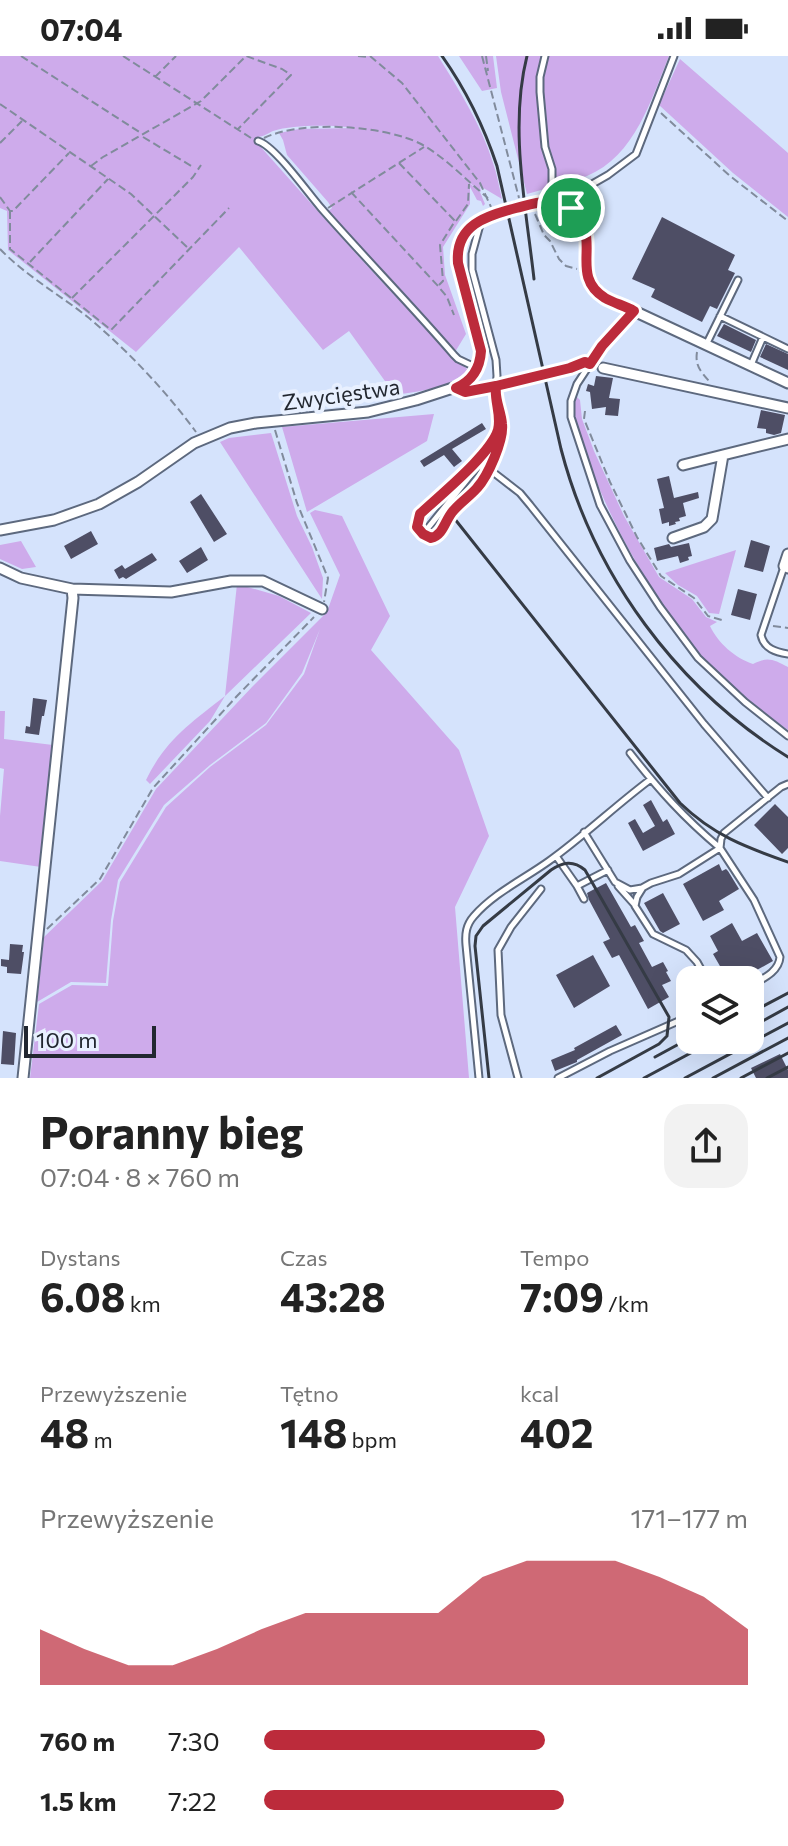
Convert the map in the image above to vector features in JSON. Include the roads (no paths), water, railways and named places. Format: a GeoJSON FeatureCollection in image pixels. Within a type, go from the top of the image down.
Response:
{"type":"FeatureCollection","features":[{"type":"Feature","properties":{"kind":"street"},"geometry":{"type":"LineString","coordinates":[[477,368],[480,345],[458,256],[460,243],[465,232],[493,214],[552,201],[571,208],[579,215],[586,228],[588,243],[585,268],[591,283],[604,297],[788,383]]}},
{"type":"Feature","properties":{"kind":"street","name":"Zwycięstwa"},"geometry":{"type":"LineString","coordinates":[[0,530],[54,520],[99,504],[201,440],[230,428],[368,412],[456,388],[466,383],[477,368]]}},
{"type":"Feature","properties":{"kind":"street"},"geometry":{"type":"LineString","coordinates":[[603,368],[788,408]]}},
{"type":"Feature","properties":{"kind":"street"},"geometry":{"type":"LineString","coordinates":[[683,465],[788,439]]}},
{"type":"Feature","properties":{"kind":"street"},"geometry":{"type":"LineString","coordinates":[[673,538],[704,527],[712,519],[723,455]]}},
{"type":"Feature","properties":{"kind":"street"},"geometry":{"type":"LineString","coordinates":[[786,567],[788,554]]}},
{"type":"Feature","properties":{"kind":"street"},"geometry":{"type":"LineString","coordinates":[[0,568],[21,578],[72,589],[171,592],[231,581],[263,581],[322,609]]}},
{"type":"Feature","properties":{"kind":"street"},"geometry":{"type":"LineString","coordinates":[[23,1078],[72,589]]}},
{"type":"Feature","properties":{"kind":"lane"},"geometry":{"type":"LineString","coordinates":[[545,56],[540,92],[545,147],[552,169],[552,201]]}},
{"type":"Feature","properties":{"kind":"lane"},"geometry":{"type":"LineString","coordinates":[[571,208],[587,187],[636,154],[674,56]]}},
{"type":"Feature","properties":{"kind":"lane"},"geometry":{"type":"LineString","coordinates":[[258,141],[279,158],[454,355],[477,368]]}},
{"type":"Feature","properties":{"kind":"lane"},"geometry":{"type":"LineString","coordinates":[[481,220],[472,254],[472,270],[496,360],[495,394],[499,408],[502,424],[502,433],[489,469],[479,486],[451,513],[440,534],[431,538],[423,534],[417,527],[420,514],[491,443],[499,426],[499,408]]}},
{"type":"Feature","properties":{"kind":"lane"},"geometry":{"type":"LineString","coordinates":[[704,344],[738,280]]}},
{"type":"Feature","properties":{"kind":"lane"},"geometry":{"type":"LineString","coordinates":[[634,311],[602,346],[572,395],[571,417],[600,505],[630,561],[698,658],[745,702],[788,736]]}},
{"type":"Feature","properties":{"kind":"lane"},"geometry":{"type":"LineString","coordinates":[[720,316],[788,349]]}},
{"type":"Feature","properties":{"kind":"lane"},"geometry":{"type":"LineString","coordinates":[[751,366],[763,337]]}},
{"type":"Feature","properties":{"kind":"lane"},"geometry":{"type":"LineString","coordinates":[[423,534],[482,463],[502,433]]}},
{"type":"Feature","properties":{"kind":"lane"},"geometry":{"type":"LineString","coordinates":[[489,469],[520,493],[704,724],[768,798]]}},
{"type":"Feature","properties":{"kind":"lane"},"geometry":{"type":"LineString","coordinates":[[786,567],[761,635],[763,643],[774,651],[788,654]]}},
{"type":"Feature","properties":{"kind":"lane"},"geometry":{"type":"LineString","coordinates":[[630,753],[692,824],[720,848],[754,900],[780,957],[780,964],[764,977]]}},
{"type":"Feature","properties":{"kind":"lane"},"geometry":{"type":"LineString","coordinates":[[479,1078],[466,945],[467,928],[475,914],[556,856],[651,779]]}},
{"type":"Feature","properties":{"kind":"lane"},"geometry":{"type":"LineString","coordinates":[[720,848],[724,833],[788,784]]}},
{"type":"Feature","properties":{"kind":"lane"},"geometry":{"type":"LineString","coordinates":[[584,832],[653,934],[686,950],[699,966]]}},
{"type":"Feature","properties":{"kind":"lane"},"geometry":{"type":"LineString","coordinates":[[615,882],[630,890],[642,888],[679,874],[720,848]]}},
{"type":"Feature","properties":{"kind":"lane"},"geometry":{"type":"LineString","coordinates":[[556,856],[584,899]]}},
{"type":"Feature","properties":{"kind":"lane"},"geometry":{"type":"LineString","coordinates":[[577,886],[608,870]]}},
{"type":"Feature","properties":{"kind":"lane"},"geometry":{"type":"LineString","coordinates":[[635,906],[642,888]]}},
{"type":"Feature","properties":{"kind":"lane"},"geometry":{"type":"LineString","coordinates":[[518,1078],[501,1015],[498,950],[511,927],[541,889]]}},
{"type":"Feature","properties":{"kind":"lane"},"geometry":{"type":"LineString","coordinates":[[558,1078],[676,1022]]}},
{"type":"Feature","properties":{"kind":"railway"},"geometry":{"type":"LineString","coordinates":[[442,56],[474,109],[497,166],[561,449],[595,541],[645,625],[676,663],[710,698],[788,757]]}},
{"type":"Feature","properties":{"kind":"railway"},"geometry":{"type":"LineString","coordinates":[[527,56],[519,111],[519,139],[534,279]]}},
{"type":"Feature","properties":{"kind":"railway"},"geometry":{"type":"LineString","coordinates":[[454,518],[680,803],[705,824],[730,839],[788,862]]}},
{"type":"Feature","properties":{"kind":"railway"},"geometry":{"type":"LineString","coordinates":[[489,1078],[476,936],[483,926],[551,870],[568,863],[585,870],[669,1017],[667,1036],[659,1044],[597,1078]]}},
{"type":"Feature","properties":{"kind":"railway"},"geometry":{"type":"LineString","coordinates":[[764,1006],[788,993]]}},
{"type":"Feature","properties":{"kind":"railway"},"geometry":{"type":"LineString","coordinates":[[764,1020],[788,1007]]}},
{"type":"Feature","properties":{"kind":"railway"},"geometry":{"type":"LineString","coordinates":[[685,1078],[788,1023]]}},
{"type":"Feature","properties":{"kind":"railway"},"geometry":{"type":"LineString","coordinates":[[713,1078],[788,1038]]}},
{"type":"Feature","properties":{"kind":"railway"},"geometry":{"type":"LineString","coordinates":[[655,1057],[676,1046]]}},
{"type":"Feature","properties":{"kind":"railway"},"geometry":{"type":"LineString","coordinates":[[741,1078],[788,1053]]}},
{"type":"Feature","properties":{"kind":"railway"},"geometry":{"type":"LineString","coordinates":[[644,1078],[689,1054]]}},
{"type":"Feature","properties":{"kind":"railway"},"geometry":{"type":"LineString","coordinates":[[767,1078],[788,1067]]}}]}
